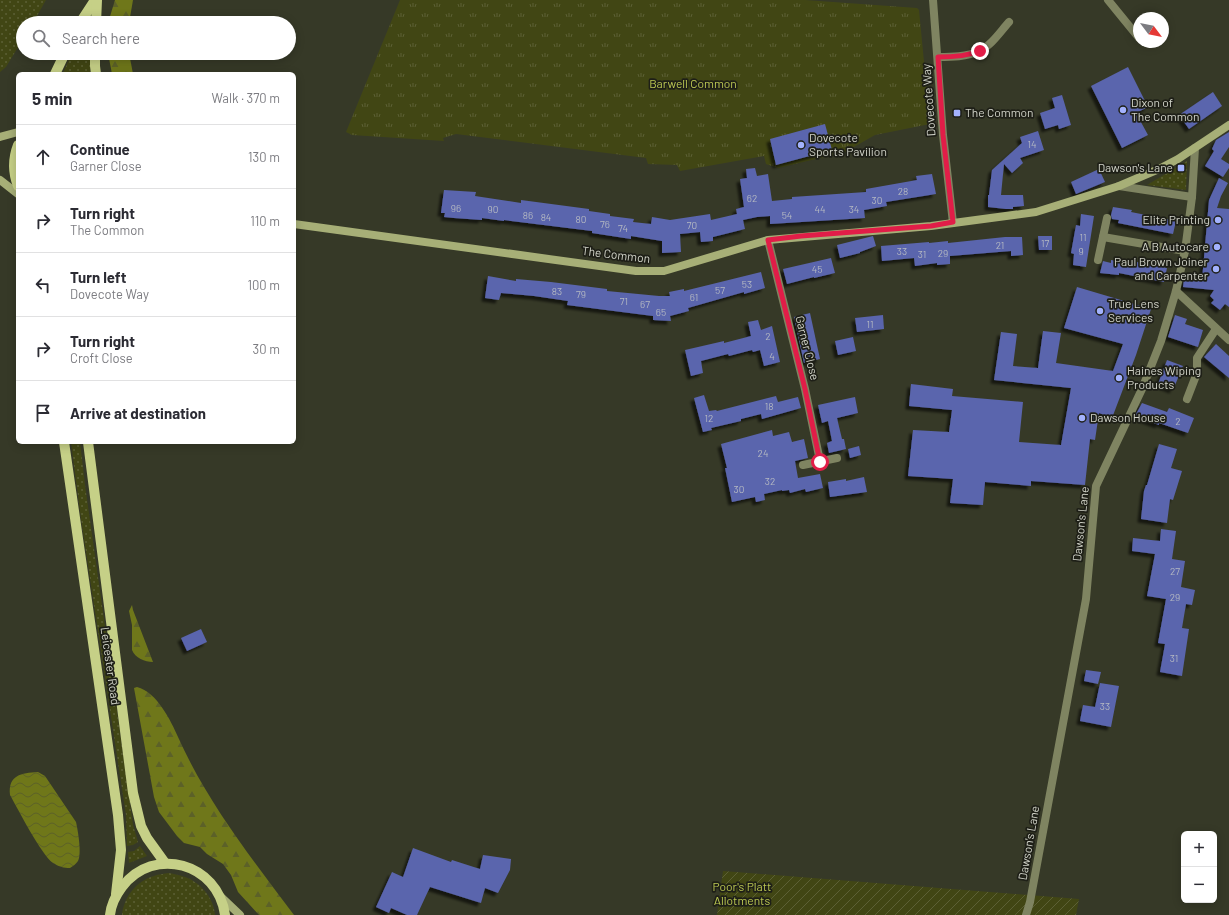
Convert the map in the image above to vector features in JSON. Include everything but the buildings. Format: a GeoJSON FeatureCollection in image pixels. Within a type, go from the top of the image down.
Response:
{"type":"FeatureCollection","features":[{"type":"Feature","properties":{"kind":"main road"},"geometry":{"type":"LineString","coordinates":[[85,16],[96,0]]}},
{"type":"Feature","properties":{"kind":"main road"},"geometry":{"type":"LineString","coordinates":[[96,0],[96,16]]}},
{"type":"Feature","properties":{"kind":"main road"},"geometry":{"type":"LineString","coordinates":[[56,72],[62,60]]}},
{"type":"Feature","properties":{"kind":"main road"},"geometry":{"type":"LineString","coordinates":[[95,60],[96,72]]}},
{"type":"Feature","properties":{"kind":"main road"},"geometry":{"type":"LineString","coordinates":[[16,154],[14,164],[16,180]]}},
{"type":"Feature","properties":{"kind":"main road","name":"Leicester Road"},"geometry":{"type":"LineString","coordinates":[[64,444],[118,815],[121,850],[116,894]]}},
{"type":"Feature","properties":{"kind":"main road","name":"Leicester Road"},"geometry":{"type":"LineString","coordinates":[[88,444],[133,793],[141,826],[147,838],[165,863]]}},
{"type":"Feature","properties":{"kind":"main road"},"geometry":{"type":"LineString","coordinates":[[110,915],[116,894],[128,878],[146,868],[165,863],[182,865],[197,871],[210,882],[220,896],[225,915]]}},
{"type":"Feature","properties":{"kind":"street","name":"Dovecote Way"},"geometry":{"type":"LineString","coordinates":[[933,0],[943,135],[953,222]]}},
{"type":"Feature","properties":{"kind":"street"},"geometry":{"type":"LineString","coordinates":[[1108,0],[1133,31]]}},
{"type":"Feature","properties":{"kind":"street"},"geometry":{"type":"LineString","coordinates":[[938,57],[974,54],[986,46],[1009,22]]}},
{"type":"Feature","properties":{"kind":"street","name":"The Common"},"geometry":{"type":"LineString","coordinates":[[296,224],[636,271],[664,271],[768,240],[931,226],[1036,212],[1119,186],[1159,169],[1195,148],[1229,125]]}},
{"type":"Feature","properties":{"kind":"street"},"geometry":{"type":"LineString","coordinates":[[0,137],[16,133]]}},
{"type":"Feature","properties":{"kind":"street","name":"Dawson's Lane"},"geometry":{"type":"LineString","coordinates":[[1026,915],[1030,902],[1086,599],[1096,486],[1142,389],[1176,291],[1185,251],[1192,197],[1195,148]]}},
{"type":"Feature","properties":{"kind":"street"},"geometry":{"type":"LineString","coordinates":[[0,180],[16,192]]}},
{"type":"Feature","properties":{"kind":"street"},"geometry":{"type":"LineString","coordinates":[[1119,186],[1192,197]]}},
{"type":"Feature","properties":{"kind":"street"},"geometry":{"type":"LineString","coordinates":[[1098,260],[1107,218]]}},
{"type":"Feature","properties":{"kind":"street"},"geometry":{"type":"LineString","coordinates":[[1103,237],[1185,251]]}},
{"type":"Feature","properties":{"kind":"street","name":"Garner Close"},"geometry":{"type":"LineString","coordinates":[[768,240],[805,389],[820,462]]}},
{"type":"Feature","properties":{"kind":"street"},"geometry":{"type":"LineString","coordinates":[[1176,291],[1229,340]]}},
{"type":"Feature","properties":{"kind":"street"},"geometry":{"type":"LineString","coordinates":[[1187,399],[1197,373],[1197,358],[1216,329]]}},
{"type":"Feature","properties":{"kind":"street"},"geometry":{"type":"LineString","coordinates":[[803,465],[837,458]]}},
{"type":"Feature","properties":{"kind":"street"},"geometry":{"type":"LineString","coordinates":[[220,896],[240,915]]}},
{"type":"Feature","properties":{"kind":"green space"},"geometry":{"type":"Polygon","coordinates":[[[0,0],[46,0],[37,16],[16,16],[16,51],[6,67],[0,72],[0,0]]]}},
{"type":"Feature","properties":{"kind":"green space"},"geometry":{"type":"Polygon","coordinates":[[[115,0],[133,0],[130,16],[110,16],[115,0]]]}},
{"type":"Feature","properties":{"kind":"green space","name":"Barwell Common"},"geometry":{"type":"Polygon","coordinates":[[[400,0],[805,0],[917,8],[919,10],[930,124],[875,135],[845,152],[778,168],[766,164],[764,156],[680,171],[677,165],[648,164],[646,158],[456,134],[443,138],[444,141],[352,135],[346,132],[400,0]]]}},
{"type":"Feature","properties":{"kind":"green space"},"geometry":{"type":"Polygon","coordinates":[[[69,60],[90,60],[90,72],[63,72],[69,60]]]}},
{"type":"Feature","properties":{"kind":"green space"},"geometry":{"type":"Polygon","coordinates":[[[109,60],[130,60],[133,72],[112,72],[109,60]]]}},
{"type":"Feature","properties":{"kind":"green space"},"geometry":{"type":"Polygon","coordinates":[[[1187,161],[1186,190],[1147,185],[1187,161]]]}},
{"type":"Feature","properties":{"kind":"green space"},"geometry":{"type":"Polygon","coordinates":[[[71,444],[80,444],[133,825],[138,842],[127,846],[126,815],[81,519],[71,444]]]}},
{"type":"Feature","properties":{"kind":"green space"},"geometry":{"type":"Polygon","coordinates":[[[132,605],[153,662],[141,659],[133,653],[132,625],[129,611],[132,605]]]}},
{"type":"Feature","properties":{"kind":"green space"},"geometry":{"type":"Polygon","coordinates":[[[137,687],[151,695],[162,708],[202,784],[216,807],[246,851],[294,915],[259,915],[238,892],[231,875],[223,864],[207,854],[200,847],[184,843],[159,812],[154,797],[134,688],[137,687]]]}},
{"type":"Feature","properties":{"kind":"green space"},"geometry":{"type":"Polygon","coordinates":[[[140,846],[147,856],[129,863],[128,852],[134,851],[140,846]]]}},
{"type":"Feature","properties":{"kind":"green space","name":"Poor's Platt Allotments"},"geometry":{"type":"Polygon","coordinates":[[[723,871],[1079,899],[1076,915],[717,915],[723,871]]]}},
{"type":"Feature","properties":{"kind":"green space"},"geometry":{"type":"Polygon","coordinates":[[[169,873],[191,879],[201,887],[212,903],[215,915],[122,915],[125,902],[136,886],[148,878],[169,873]]]}},
{"type":"Feature","properties":{"kind":"water"},"geometry":{"type":"Polygon","coordinates":[[[38,772],[45,776],[76,822],[80,853],[78,861],[70,868],[53,863],[42,851],[10,795],[10,788],[13,779],[21,774],[38,772]]]}},
{"type":"Feature","properties":{"kind":"place","name":"Dixon of The Common"},"geometry":{"type":"Point","coordinates":[1123,110]}},
{"type":"Feature","properties":{"kind":"place","name":"The Common"},"geometry":{"type":"Point","coordinates":[957,113]}},
{"type":"Feature","properties":{"kind":"place","name":"Dovecote Sports Pavilion"},"geometry":{"type":"Point","coordinates":[801,145]}},
{"type":"Feature","properties":{"kind":"place","name":"Dawson's Lane"},"geometry":{"type":"Point","coordinates":[1181,168]}},
{"type":"Feature","properties":{"kind":"place","name":"Elite Printing"},"geometry":{"type":"Point","coordinates":[1218,220]}},
{"type":"Feature","properties":{"kind":"place","name":"A B Autocare"},"geometry":{"type":"Point","coordinates":[1217,247]}},
{"type":"Feature","properties":{"kind":"place","name":"Paul Brown Joiner and Carpenter"},"geometry":{"type":"Point","coordinates":[1216,269]}},
{"type":"Feature","properties":{"kind":"place","name":"True Lens Services"},"geometry":{"type":"Point","coordinates":[1100,311]}},
{"type":"Feature","properties":{"kind":"place","name":"Haines Wiping Products"},"geometry":{"type":"Point","coordinates":[1119,378]}},
{"type":"Feature","properties":{"kind":"place","name":"Dawson House"},"geometry":{"type":"Point","coordinates":[1082,418]}},
{"type":"Feature","properties":{"kind":"route"},"geometry":{"type":"LineString","coordinates":[[820,462],[805,389],[768,240],[931,226],[953,222],[943,135],[938,57],[974,54],[980,51]]}}]}
